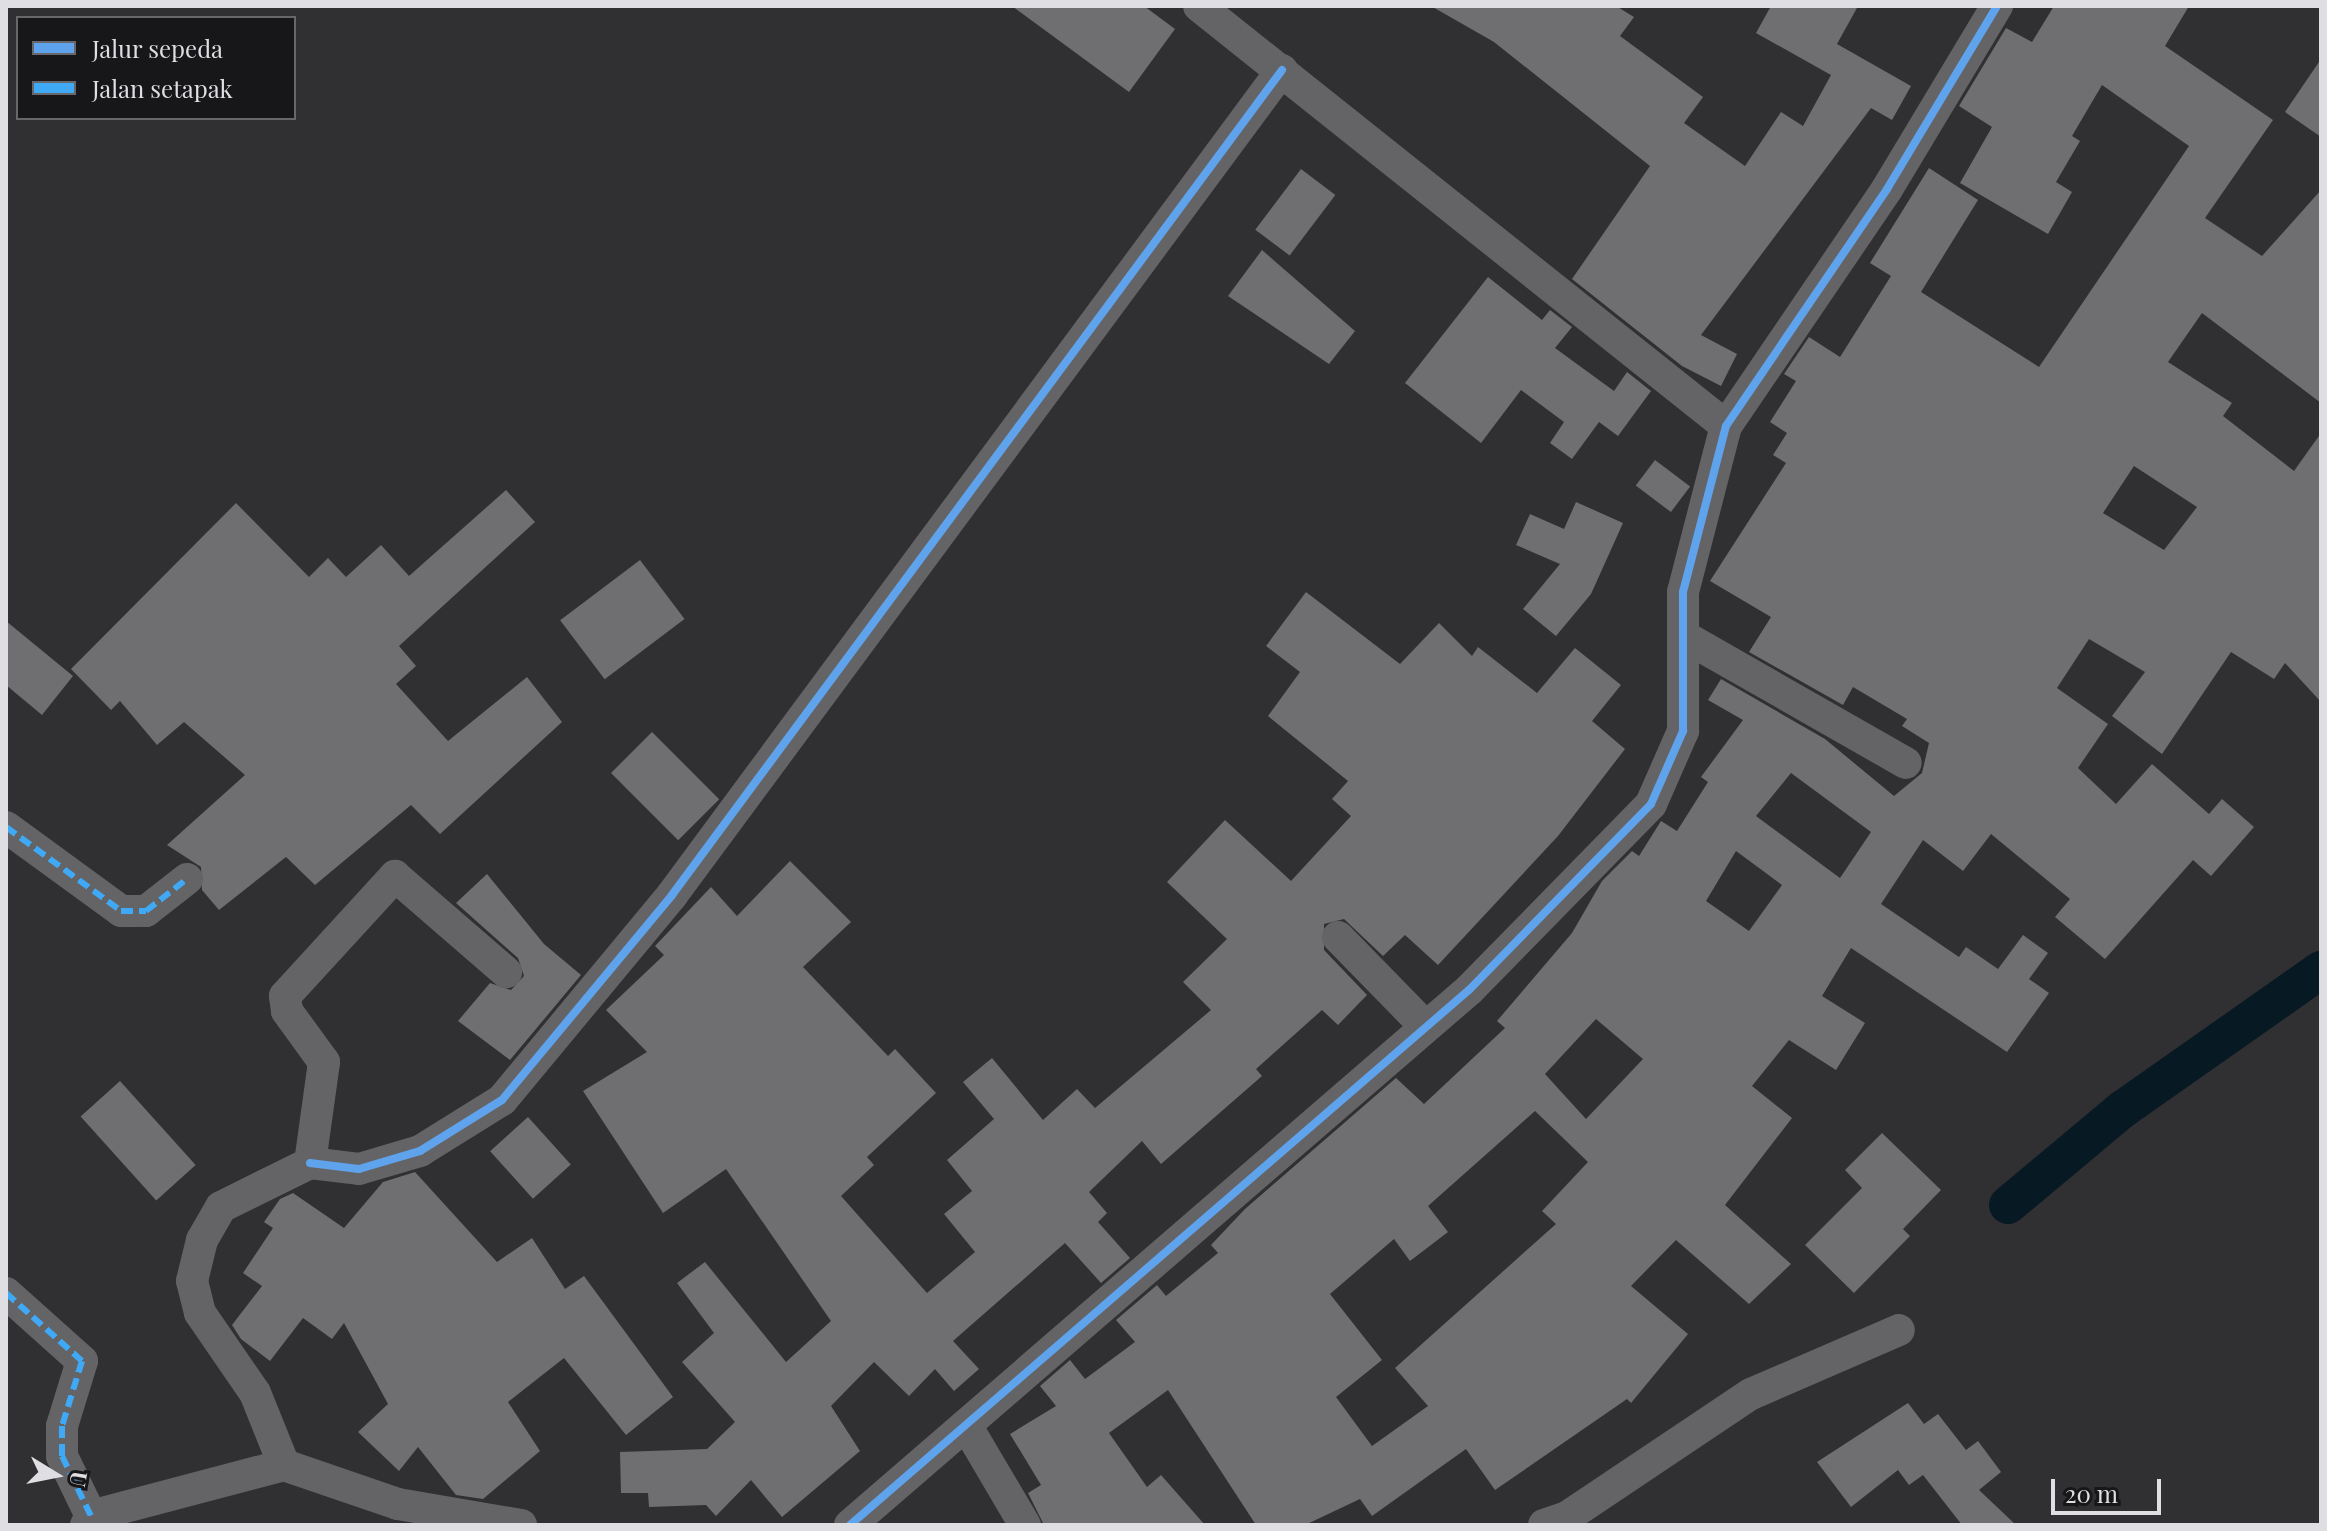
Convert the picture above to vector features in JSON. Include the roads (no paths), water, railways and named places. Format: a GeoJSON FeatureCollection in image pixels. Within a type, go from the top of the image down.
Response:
{"type":"FeatureCollection","features":[{"type":"Feature","properties":{"kind":"street"},"geometry":{"type":"LineString","coordinates":[[1199,6],[1726,426]]}},
{"type":"Feature","properties":{"kind":"street"},"geometry":{"type":"LineString","coordinates":[[850,1525],[1424,1025],[1469,990],[1651,804],[1683,731],[1683,592],[1726,426],[1887,189],[1997,6]]}},
{"type":"Feature","properties":{"kind":"street"},"geometry":{"type":"LineString","coordinates":[[284,1465],[255,1393],[200,1313],[192,1281],[202,1240],[221,1207],[310,1163],[359,1169],[420,1151],[502,1100],[672,895],[1282,70]]}},
{"type":"Feature","properties":{"kind":"street"},"geometry":{"type":"LineString","coordinates":[[1685,637],[1906,763]]}},
{"type":"Feature","properties":{"kind":"street"},"geometry":{"type":"LineString","coordinates":[[6,827],[121,911],[146,911],[187,879]]}},
{"type":"Feature","properties":{"kind":"street"},"geometry":{"type":"LineString","coordinates":[[310,1163],[324,1062],[287,1011],[285,996],[384,881],[405,878],[506,972]]}},
{"type":"Feature","properties":{"kind":"street"},"geometry":{"type":"LineString","coordinates":[[1338,937],[1424,1025]]}},
{"type":"Feature","properties":{"kind":"street"},"geometry":{"type":"LineString","coordinates":[[6,1293],[82,1361],[62,1426],[62,1456],[89,1520],[284,1465],[398,1504],[521,1525]]}},
{"type":"Feature","properties":{"kind":"street"},"geometry":{"type":"LineString","coordinates":[[1544,1525],[1567,1517],[1751,1394],[1899,1330]]}},
{"type":"Feature","properties":{"kind":"street"},"geometry":{"type":"LineString","coordinates":[[966,1425],[1025,1525]]}},
{"type":"Feature","properties":{"kind":"waterway"},"geometry":{"type":"LineString","coordinates":[[2008,1205],[2123,1109],[2321,970]]}}]}
